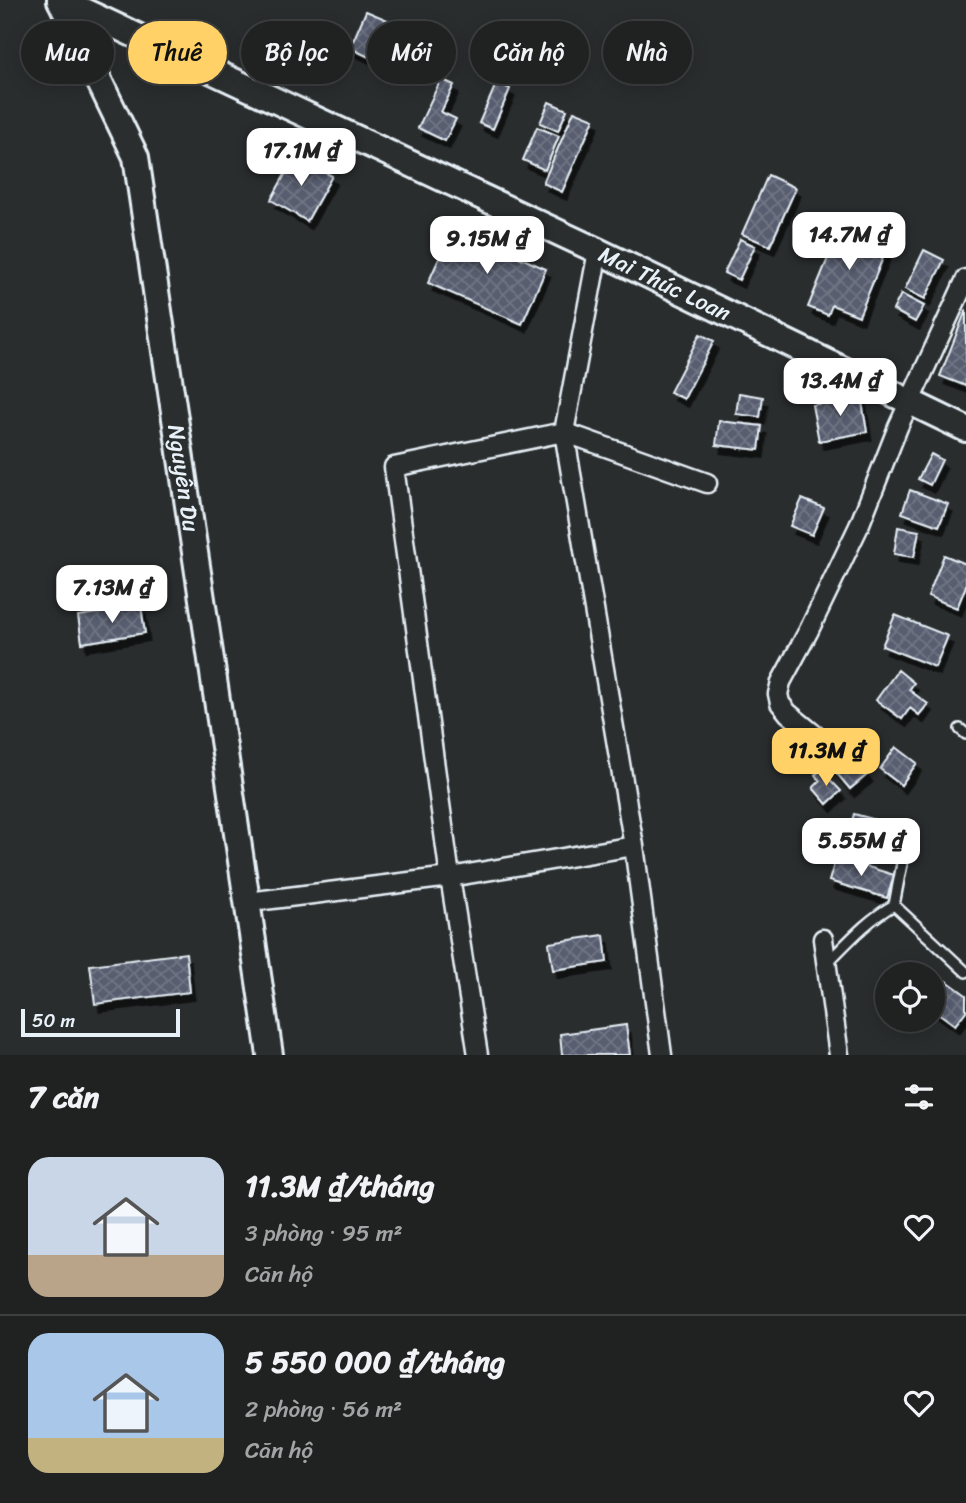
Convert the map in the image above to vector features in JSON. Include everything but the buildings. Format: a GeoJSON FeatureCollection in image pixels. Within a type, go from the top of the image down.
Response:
{"type":"FeatureCollection","features":[{"type":"Feature","properties":{"kind":"main road","name":"Mai Thúc Loan"},"geometry":{"type":"LineString","coordinates":[[60,0],[598,251],[966,429]]}},
{"type":"Feature","properties":{"kind":"main road","name":"Nguyễn Du"},"geometry":{"type":"LineString","coordinates":[[60,0],[136,157],[270,1055]]}},
{"type":"Feature","properties":{"kind":"street"},"geometry":{"type":"LineString","coordinates":[[598,251],[564,432],[634,846],[662,1055]]}},
{"type":"Feature","properties":{"kind":"street"},"geometry":{"type":"LineString","coordinates":[[816,736],[780,703],[778,694],[781,682],[859,526],[898,427],[966,279]]}},
{"type":"Feature","properties":{"kind":"street"},"geometry":{"type":"LineString","coordinates":[[478,1055],[450,877],[394,467],[564,432],[707,483]]}},
{"type":"Feature","properties":{"kind":"street"},"geometry":{"type":"LineString","coordinates":[[248,902],[450,877],[634,846]]}},
{"type":"Feature","properties":{"kind":"street"},"geometry":{"type":"LineString","coordinates":[[824,939],[839,1055]]}},
{"type":"Feature","properties":{"kind":"lane"},"geometry":{"type":"LineString","coordinates":[[827,963],[858,931],[894,905],[906,843]]}},
{"type":"Feature","properties":{"kind":"lane"},"geometry":{"type":"LineString","coordinates":[[894,905],[966,972]]}}]}
